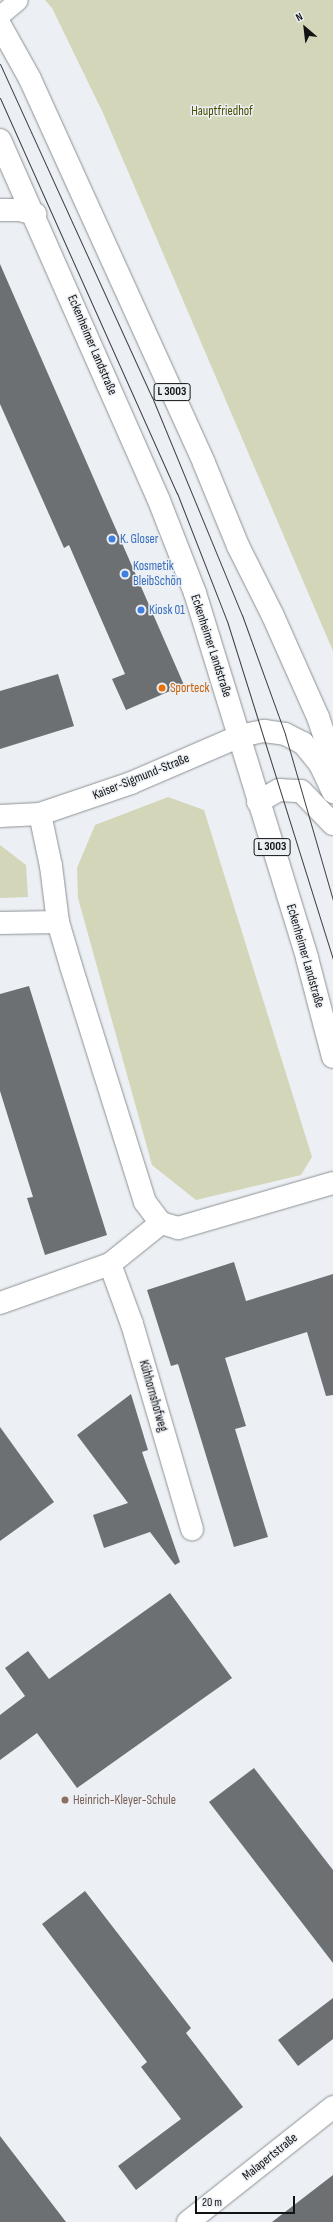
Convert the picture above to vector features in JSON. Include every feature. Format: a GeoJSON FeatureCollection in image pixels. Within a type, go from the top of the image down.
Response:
{"type":"FeatureCollection","features":[{"type":"Feature","properties":{"kind":"street","name":"L 3003"},"geometry":{"type":"LineString","coordinates":[[0,25],[30,79],[204,463],[238,546],[273,616],[318,717],[333,762]]}},
{"type":"Feature","properties":{"kind":"street","name":"Eckenheimer Landstraße"},"geometry":{"type":"LineString","coordinates":[[0,140],[35,214],[161,506],[195,593],[309,965],[333,1057]]}},
{"type":"Feature","properties":{"kind":"street"},"geometry":{"type":"LineString","coordinates":[[0,210],[20,210],[35,214]]}},
{"type":"Feature","properties":{"kind":"street","name":"Kaiser-Sigmund-Straße"},"geometry":{"type":"LineString","coordinates":[[0,816],[40,814],[131,784],[240,736],[264,731],[285,734],[303,743],[320,764],[333,792]]}},
{"type":"Feature","properties":{"kind":"street"},"geometry":{"type":"LineString","coordinates":[[258,802],[279,790],[300,791],[333,824]]}},
{"type":"Feature","properties":{"kind":"street"},"geometry":{"type":"LineString","coordinates":[[40,814],[51,866],[58,922],[145,1202],[161,1223],[178,1228],[333,1183]]}},
{"type":"Feature","properties":{"kind":"street"},"geometry":{"type":"LineString","coordinates":[[0,923],[58,922]]}},
{"type":"Feature","properties":{"kind":"street"},"geometry":{"type":"LineString","coordinates":[[0,1303],[110,1264],[161,1223]]}},
{"type":"Feature","properties":{"kind":"street","name":"Kühhornshofweg"},"geometry":{"type":"LineString","coordinates":[[110,1264],[132,1324],[192,1529]]}},
{"type":"Feature","properties":{"kind":"street","name":"Malapertstraße"},"geometry":{"type":"LineString","coordinates":[[188,2222],[333,2107]]}},
{"type":"Feature","properties":{"kind":"lane"},"geometry":{"type":"LineString","coordinates":[[0,15],[18,0]]}},
{"type":"Feature","properties":{"kind":"green space","name":"Hauptfriedhof"},"geometry":{"type":"Polygon","coordinates":[[[45,0],[333,0],[333,651],[103,113],[52,8],[45,0]]]}},
{"type":"Feature","properties":{"kind":"green space"},"geometry":{"type":"Polygon","coordinates":[[[168,797],[204,810],[312,1157],[301,1175],[196,1200],[152,1165],[78,898],[77,868],[95,825],[168,797]]]}},
{"type":"Feature","properties":{"kind":"green space"},"geometry":{"type":"Polygon","coordinates":[[[0,845],[26,865],[28,897],[0,898],[0,845]]]}},
{"type":"Feature","properties":{"kind":"building"},"geometry":{"type":"Polygon","coordinates":[[[0,264],[184,685],[126,710],[112,679],[125,674],[69,545],[64,548],[0,404],[0,264]]]}},
{"type":"Feature","properties":{"kind":"building"},"geometry":{"type":"Polygon","coordinates":[[[58,674],[74,726],[0,749],[0,691],[58,674]]]}},
{"type":"Feature","properties":{"kind":"building"},"geometry":{"type":"Polygon","coordinates":[[[29,986],[107,1235],[45,1255],[27,1198],[33,1197],[0,1091],[0,994],[29,986]]]}},
{"type":"Feature","properties":{"kind":"building"},"geometry":{"type":"Polygon","coordinates":[[[234,1262],[246,1301],[333,1274],[333,1395],[326,1396],[307,1332],[225,1358],[246,1426],[235,1429],[268,1537],[234,1547],[178,1364],[171,1366],[147,1290],[234,1262]]]}},
{"type":"Feature","properties":{"kind":"building"},"geometry":{"type":"Polygon","coordinates":[[[131,1394],[148,1450],[142,1452],[180,1562],[175,1565],[150,1532],[104,1548],[93,1515],[128,1503],[77,1435],[131,1394]]]}},
{"type":"Feature","properties":{"kind":"building"},"geometry":{"type":"Polygon","coordinates":[[[0,1427],[54,1502],[0,1541],[0,1427]]]}},
{"type":"Feature","properties":{"kind":"building"},"geometry":{"type":"Polygon","coordinates":[[[170,1593],[232,1678],[77,1788],[37,1733],[0,1760],[0,1715],[25,1696],[5,1668],[28,1651],[49,1679],[170,1593]]]}},
{"type":"Feature","properties":{"kind":"building"},"geometry":{"type":"Polygon","coordinates":[[[254,1768],[333,1870],[333,1963],[209,1802],[254,1768]]]}},
{"type":"Feature","properties":{"kind":"building"},"geometry":{"type":"Polygon","coordinates":[[[85,1891],[191,2028],[186,2033],[243,2107],[136,2190],[118,2166],[181,2119],[141,2067],[147,2062],[42,1924],[85,1891]]]}},
{"type":"Feature","properties":{"kind":"building"},"geometry":{"type":"Polygon","coordinates":[[[333,1998],[333,2039],[298,2066],[278,2040],[333,1998]]]}},
{"type":"Feature","properties":{"kind":"building"},"geometry":{"type":"Polygon","coordinates":[[[0,2136],[66,2222],[0,2222],[0,2136]]]}},
{"type":"Feature","properties":{"kind":"building"},"geometry":{"type":"Polygon","coordinates":[[[333,2175],[333,2222],[272,2222],[333,2175]]]}},
{"type":"Feature","properties":{"kind":"tram line"},"geometry":{"type":"LineString","coordinates":[[0,64],[152,397],[242,615],[285,734],[333,900]]}},
{"type":"Feature","properties":{"kind":"tram line"},"geometry":{"type":"LineString","coordinates":[[0,98],[177,493],[227,621],[333,959]]}},
{"type":"Feature","properties":{"kind":"place","name":"K. Gloser"},"geometry":{"type":"Point","coordinates":[112,539]}},
{"type":"Feature","properties":{"kind":"place","name":"Kosmetik BleibSchön"},"geometry":{"type":"Point","coordinates":[125,574]}},
{"type":"Feature","properties":{"kind":"place","name":"Kiosk 01"},"geometry":{"type":"Point","coordinates":[141,610]}},
{"type":"Feature","properties":{"kind":"place","name":"Sporteck"},"geometry":{"type":"Point","coordinates":[162,688]}},
{"type":"Feature","properties":{"kind":"place","name":"Heinrich-Kleyer-Schule"},"geometry":{"type":"Point","coordinates":[65,1800]}}]}
